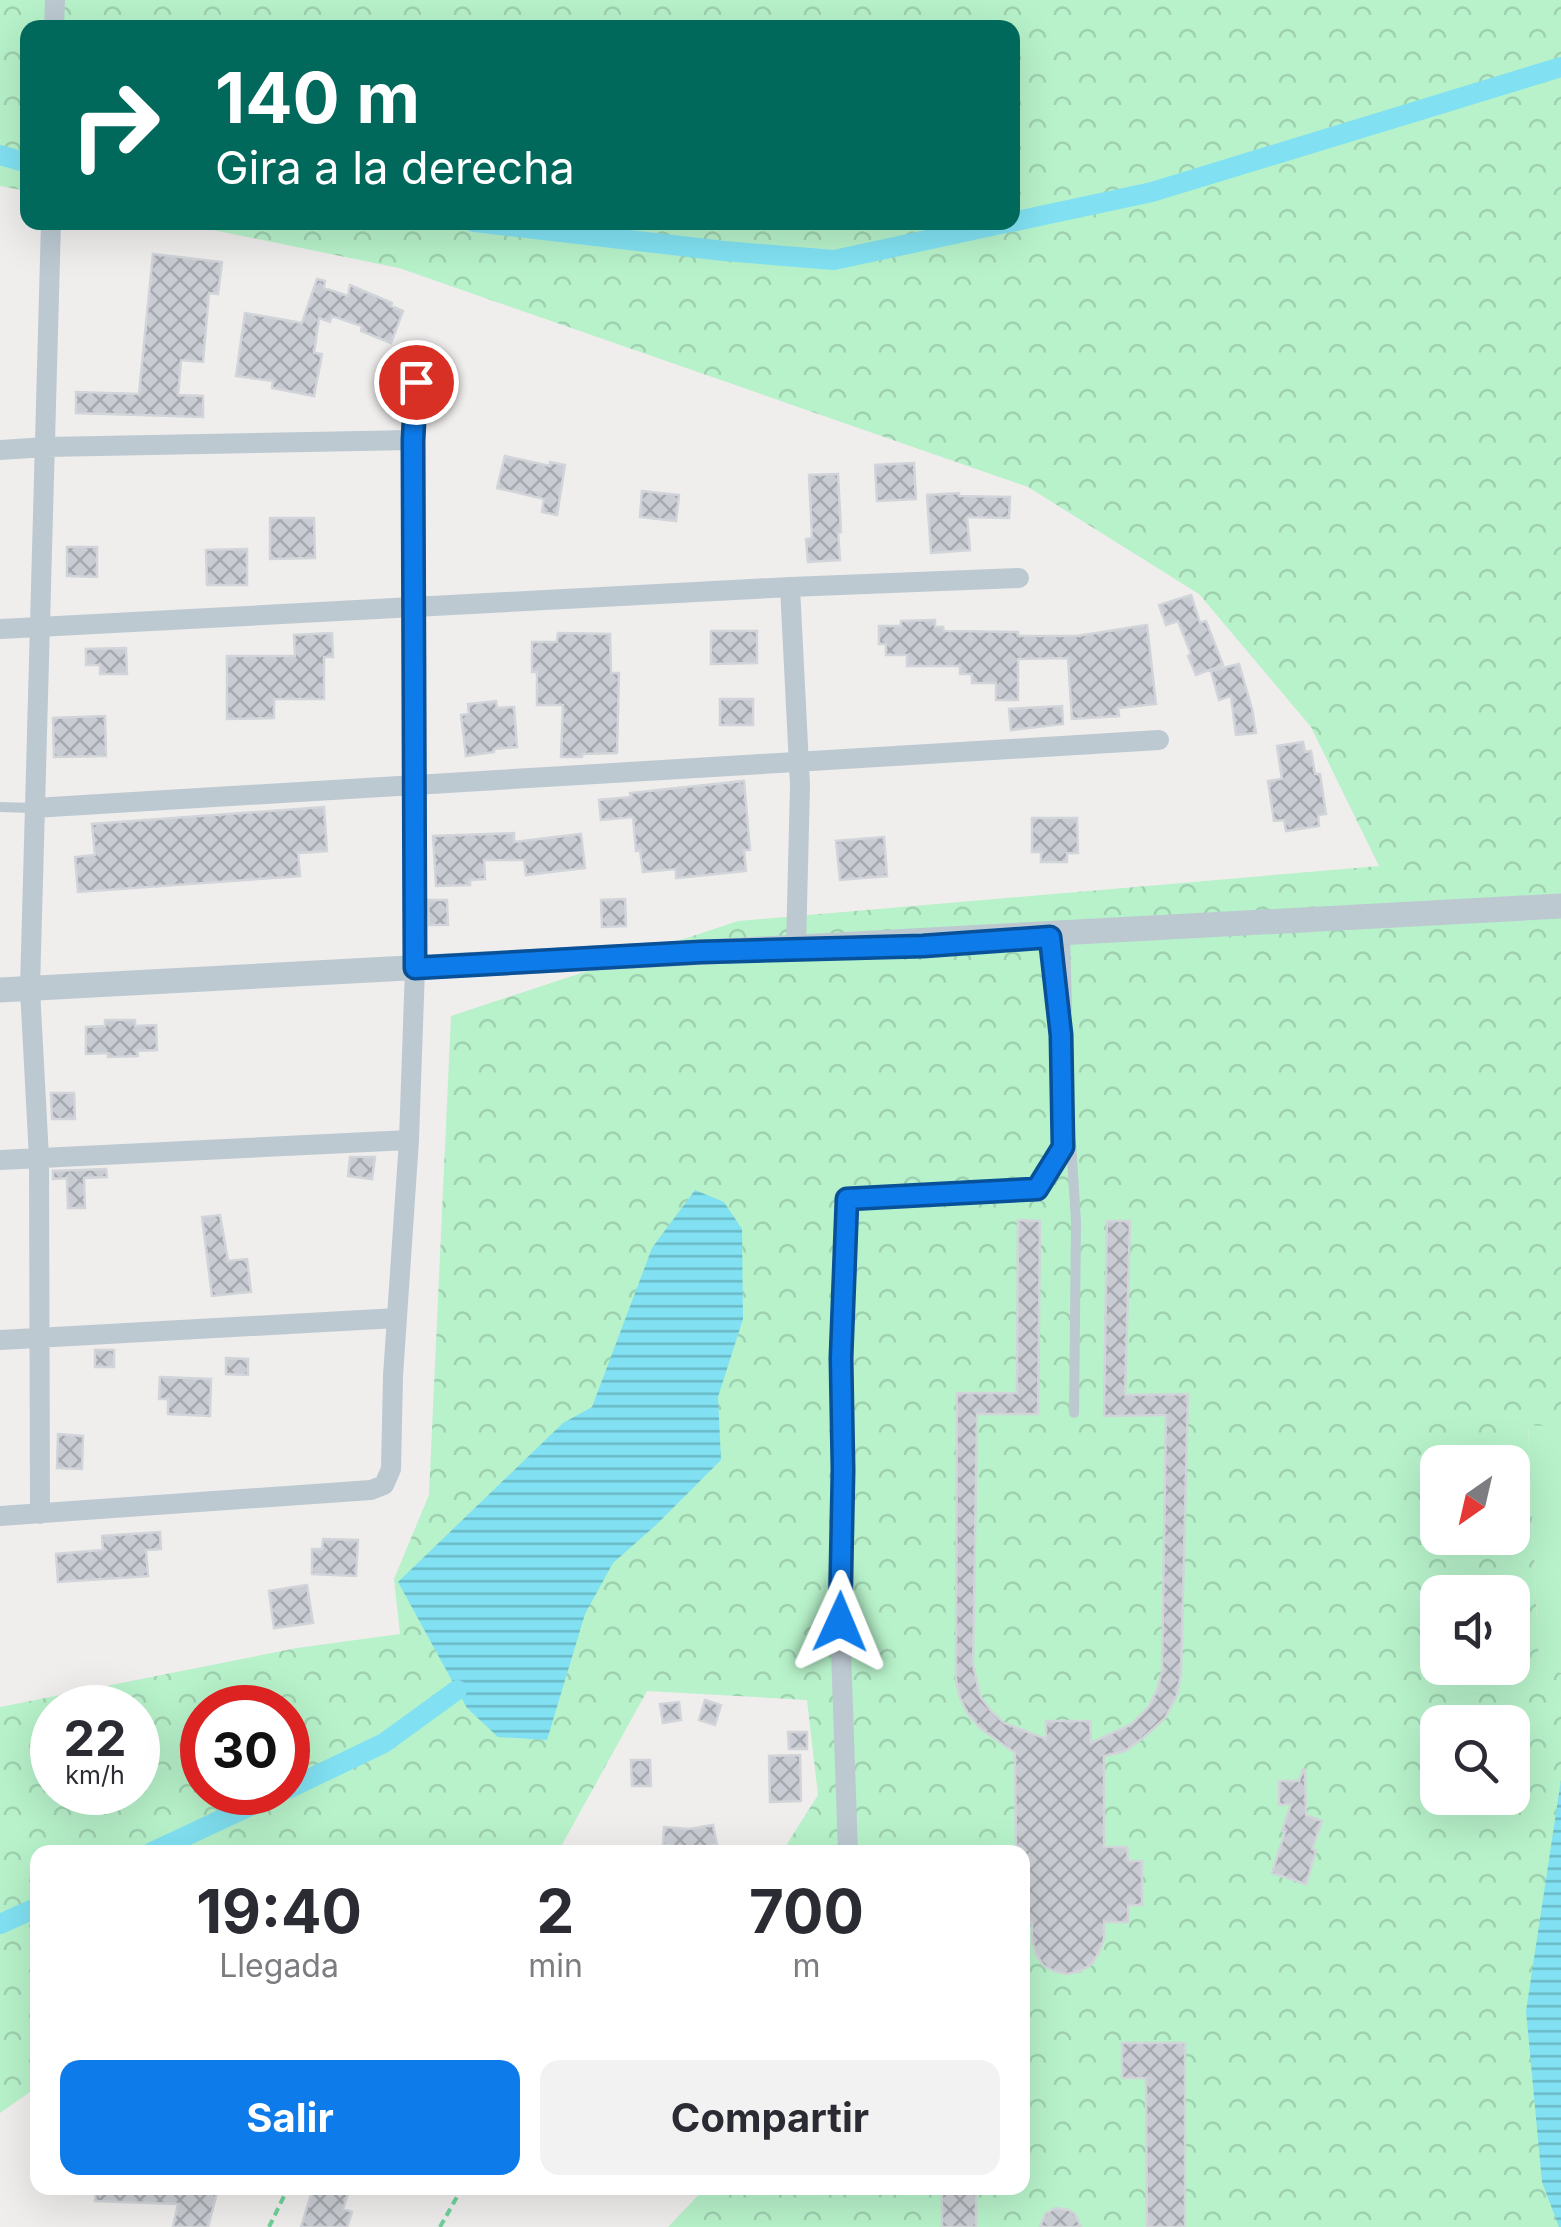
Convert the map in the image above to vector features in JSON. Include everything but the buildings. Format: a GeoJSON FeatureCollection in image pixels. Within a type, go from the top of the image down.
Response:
{"type":"FeatureCollection","features":[{"type":"Feature","properties":{"kind":"street"},"geometry":{"type":"LineString","coordinates":[[40,1514],[39,1158],[30,989],[51,230]]}},
{"type":"Feature","properties":{"kind":"street"},"geometry":{"type":"LineString","coordinates":[[0,1516],[372,1490],[384,1484],[391,1469],[415,968],[413,440],[417,353]]}},
{"type":"Feature","properties":{"kind":"street"},"geometry":{"type":"LineString","coordinates":[[0,450],[413,440]]}},
{"type":"Feature","properties":{"kind":"street"},"geometry":{"type":"LineString","coordinates":[[0,629],[1019,578]]}},
{"type":"Feature","properties":{"kind":"street"},"geometry":{"type":"LineString","coordinates":[[790,587],[799,762],[796,946]]}},
{"type":"Feature","properties":{"kind":"street"},"geometry":{"type":"LineString","coordinates":[[34,808],[1158,740]]}},
{"type":"Feature","properties":{"kind":"street"},"geometry":{"type":"LineString","coordinates":[[0,990],[1561,906]]}},
{"type":"Feature","properties":{"kind":"street"},"geometry":{"type":"LineString","coordinates":[[700,952],[923,946],[1050,937],[1061,1035],[1063,1147],[1037,1189],[847,1199],[841,1358],[840,1622],[848,1845]]}},
{"type":"Feature","properties":{"kind":"street"},"geometry":{"type":"LineString","coordinates":[[0,1160],[409,1140]]}},
{"type":"Feature","properties":{"kind":"street"},"geometry":{"type":"LineString","coordinates":[[0,1340],[397,1318]]}},
{"type":"Feature","properties":{"kind":"lane"},"geometry":{"type":"LineString","coordinates":[[0,807],[34,808]]}},
{"type":"Feature","properties":{"kind":"lane"},"geometry":{"type":"LineString","coordinates":[[1065,932],[1076,1222],[1074,1413]]}},
{"type":"Feature","properties":{"kind":"path"},"geometry":{"type":"LineString","coordinates":[[269,2227],[285,2195]]}},
{"type":"Feature","properties":{"kind":"path"},"geometry":{"type":"LineString","coordinates":[[440,2227],[458,2195]]}},
{"type":"Feature","properties":{"kind":"green space"},"geometry":{"type":"Polygon","coordinates":[[[0,0],[1561,0],[1561,1427],[1528,1425],[1529,1445],[1420,1445],[1420,1555],[1530,1555],[1530,1469],[1539,1665],[1561,1673],[1561,2227],[668,2227],[698,2195],[1030,2195],[1030,1845],[786,1845],[818,1795],[807,1700],[647,1691],[562,1845],[30,1845],[30,2092],[0,2113],[0,1707],[30,1701],[30,1815],[160,1815],[160,1685],[111,1685],[297,1648],[400,1634],[394,1579],[429,1495],[451,1016],[738,921],[1379,866],[1311,727],[1199,594],[1028,487],[399,268],[213,230],[1020,230],[1020,20],[20,20],[20,190],[0,186],[0,0]]]}},
{"type":"Feature","properties":{"kind":"green space"},"geometry":{"type":"Polygon","coordinates":[[[1528,1424],[1561,1427],[1561,1673],[1539,1666],[1528,1424]]]}},
{"type":"Feature","properties":{"kind":"water"},"geometry":{"type":"Polygon","coordinates":[[[695,1190],[724,1202],[742,1229],[743,1319],[718,1397],[721,1460],[613,1563],[585,1614],[547,1740],[498,1737],[467,1708],[398,1582],[563,1423],[592,1407],[652,1248],[695,1190]]]}},
{"type":"Feature","properties":{"kind":"water"},"geometry":{"type":"Polygon","coordinates":[[[1561,1780],[1559,2227],[1542,2182],[1526,2011],[1561,1780]]]}},
{"type":"Feature","properties":{"kind":"waterway"},"geometry":{"type":"LineString","coordinates":[[1020,220],[1152,192],[1561,67]]}},
{"type":"Feature","properties":{"kind":"waterway"},"geometry":{"type":"LineString","coordinates":[[0,155],[20,161]]}},
{"type":"Feature","properties":{"kind":"waterway"},"geometry":{"type":"LineString","coordinates":[[543,230],[834,260],[973,230]]}},
{"type":"Feature","properties":{"kind":"waterway"},"geometry":{"type":"LineString","coordinates":[[310,1778],[384,1743],[457,1690]]}},
{"type":"Feature","properties":{"kind":"waterway"},"geometry":{"type":"LineString","coordinates":[[167,1845],[231,1815]]}},
{"type":"Feature","properties":{"kind":"waterway"},"geometry":{"type":"LineString","coordinates":[[0,1924],[30,1911]]}},
{"type":"Feature","properties":{"kind":"route"},"geometry":{"type":"LineString","coordinates":[[416,382],[415,968],[1050,937],[1061,1035],[1063,1147],[1037,1189],[847,1199],[841,1358],[840,1622]]}}]}
